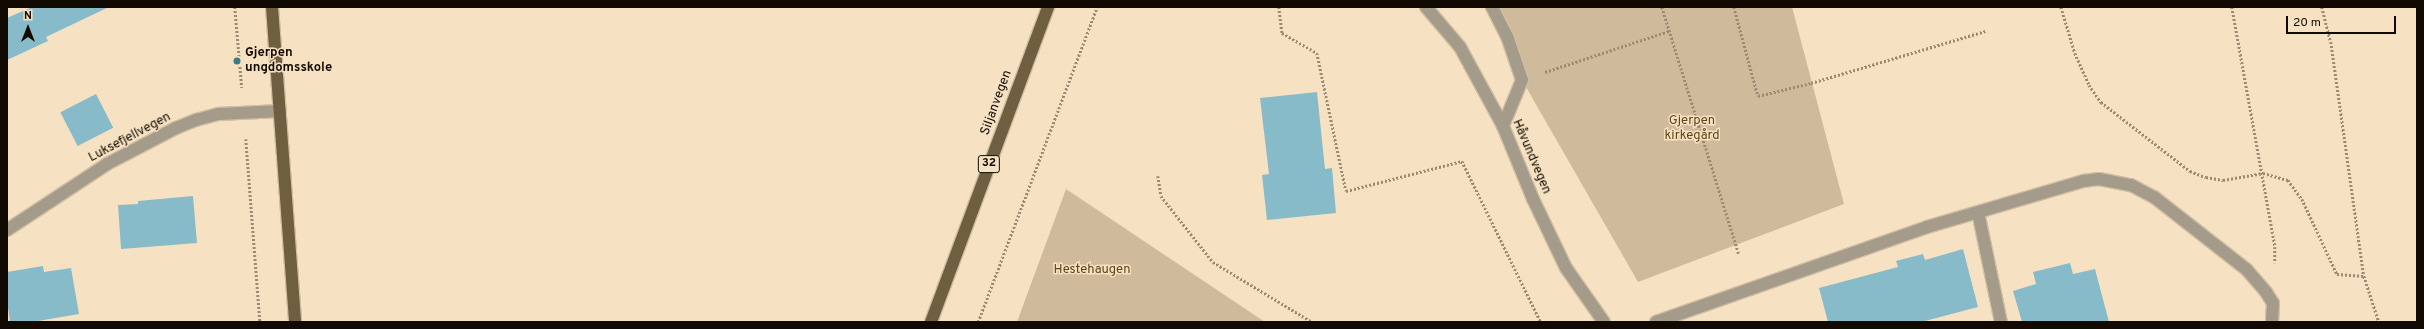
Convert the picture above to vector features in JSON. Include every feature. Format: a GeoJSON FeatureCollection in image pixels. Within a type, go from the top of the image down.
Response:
{"type":"FeatureCollection","features":[{"type":"Feature","properties":{"kind":"main road"},"geometry":{"type":"LineString","coordinates":[[272,7],[294,322]]}},
{"type":"Feature","properties":{"kind":"main road","name":"Siljanvegen"},"geometry":{"type":"LineString","coordinates":[[931,322],[1048,7]]}},
{"type":"Feature","properties":{"kind":"street","name":"Håvundvegen"},"geometry":{"type":"LineString","coordinates":[[1426,7],[1460,47],[1503,126],[1534,199],[1566,268],[1604,322]]}},
{"type":"Feature","properties":{"kind":"street"},"geometry":{"type":"LineString","coordinates":[[1492,7],[1507,36],[1522,80],[1503,126]]}},
{"type":"Feature","properties":{"kind":"street","name":"Luksefjellvegen"},"geometry":{"type":"LineString","coordinates":[[7,230],[107,164],[176,128],[196,120],[219,114],[280,111]]}},
{"type":"Feature","properties":{"kind":"street"},"geometry":{"type":"LineString","coordinates":[[1656,322],[1927,227],[2083,181],[2099,179],[2130,185],[2154,197],[2247,270],[2266,292],[2272,303],[2272,322]]}},
{"type":"Feature","properties":{"kind":"street"},"geometry":{"type":"LineString","coordinates":[[1978,212],[2001,322]]}},
{"type":"Feature","properties":{"kind":"path"},"geometry":{"type":"LineString","coordinates":[[236,7],[260,322]]}},
{"type":"Feature","properties":{"kind":"path"},"geometry":{"type":"LineString","coordinates":[[978,322],[1097,7]]}},
{"type":"Feature","properties":{"kind":"path"},"geometry":{"type":"LineString","coordinates":[[1279,7],[1282,33],[1317,53],[1346,191],[1462,161],[1541,322]]}},
{"type":"Feature","properties":{"kind":"path"},"geometry":{"type":"LineString","coordinates":[[1662,7],[1739,254]]}},
{"type":"Feature","properties":{"kind":"path"},"geometry":{"type":"LineString","coordinates":[[1734,7],[1758,96],[1811,83],[1985,31]]}},
{"type":"Feature","properties":{"kind":"path"},"geometry":{"type":"LineString","coordinates":[[2061,7],[2075,53],[2089,85],[2101,102],[2190,171],[2206,177],[2223,180],[2262,173],[2288,180],[2302,199],[2337,274],[2364,276]]}},
{"type":"Feature","properties":{"kind":"path"},"geometry":{"type":"LineString","coordinates":[[2232,7],[2275,247],[2275,268],[2266,292]]}},
{"type":"Feature","properties":{"kind":"path"},"geometry":{"type":"LineString","coordinates":[[2322,7],[2331,42],[2364,276],[2379,322]]}},
{"type":"Feature","properties":{"kind":"path"},"geometry":{"type":"LineString","coordinates":[[1522,80],[1669,31]]}},
{"type":"Feature","properties":{"kind":"path"},"geometry":{"type":"LineString","coordinates":[[1158,176],[1161,196],[1213,262],[1307,321],[1312,322]]}},
{"type":"Feature","properties":{"kind":"green space","name":"Gjerpen kirkegård"},"geometry":{"type":"Polygon","coordinates":[[[1490,7],[1792,7],[1844,204],[1638,282],[1522,80],[1490,7]]]}},
{"type":"Feature","properties":{"kind":"green space","name":"Hestehaugen"},"geometry":{"type":"Polygon","coordinates":[[[1066,189],[1265,322],[1017,322],[1066,189]]]}},
{"type":"Feature","properties":{"kind":"building"},"geometry":{"type":"Polygon","coordinates":[[[32,7],[109,7],[46,37],[48,41],[7,60],[7,18],[32,7]]]}},
{"type":"Feature","properties":{"kind":"building"},"geometry":{"type":"Polygon","coordinates":[[[1317,92],[1325,169],[1332,168],[1336,213],[1267,220],[1262,175],[1269,174],[1260,98],[1317,92]]]}},
{"type":"Feature","properties":{"kind":"building"},"geometry":{"type":"Polygon","coordinates":[[[96,94],[113,128],[78,146],[60,112],[96,94]]]}},
{"type":"Feature","properties":{"kind":"building"},"geometry":{"type":"Polygon","coordinates":[[[193,196],[197,243],[121,249],[118,205],[138,204],[138,201],[193,196]]]}},
{"type":"Feature","properties":{"kind":"building"},"geometry":{"type":"Polygon","coordinates":[[[1963,249],[1978,307],[1921,322],[1828,322],[1819,288],[1898,267],[1896,261],[1923,254],[1925,260],[1963,249]]]}},
{"type":"Feature","properties":{"kind":"building"},"geometry":{"type":"Polygon","coordinates":[[[2070,263],[2073,274],[2095,269],[2109,322],[2022,322],[2013,291],[2036,284],[2033,272],[2070,263]]]}},
{"type":"Feature","properties":{"kind":"building"},"geometry":{"type":"Polygon","coordinates":[[[43,266],[44,272],[71,268],[79,314],[32,322],[10,322],[7,300],[7,272],[43,266]]]}},
{"type":"Feature","properties":{"kind":"place","name":"Gjerpen ungdomsskole"},"geometry":{"type":"Point","coordinates":[237,61]}}]}
